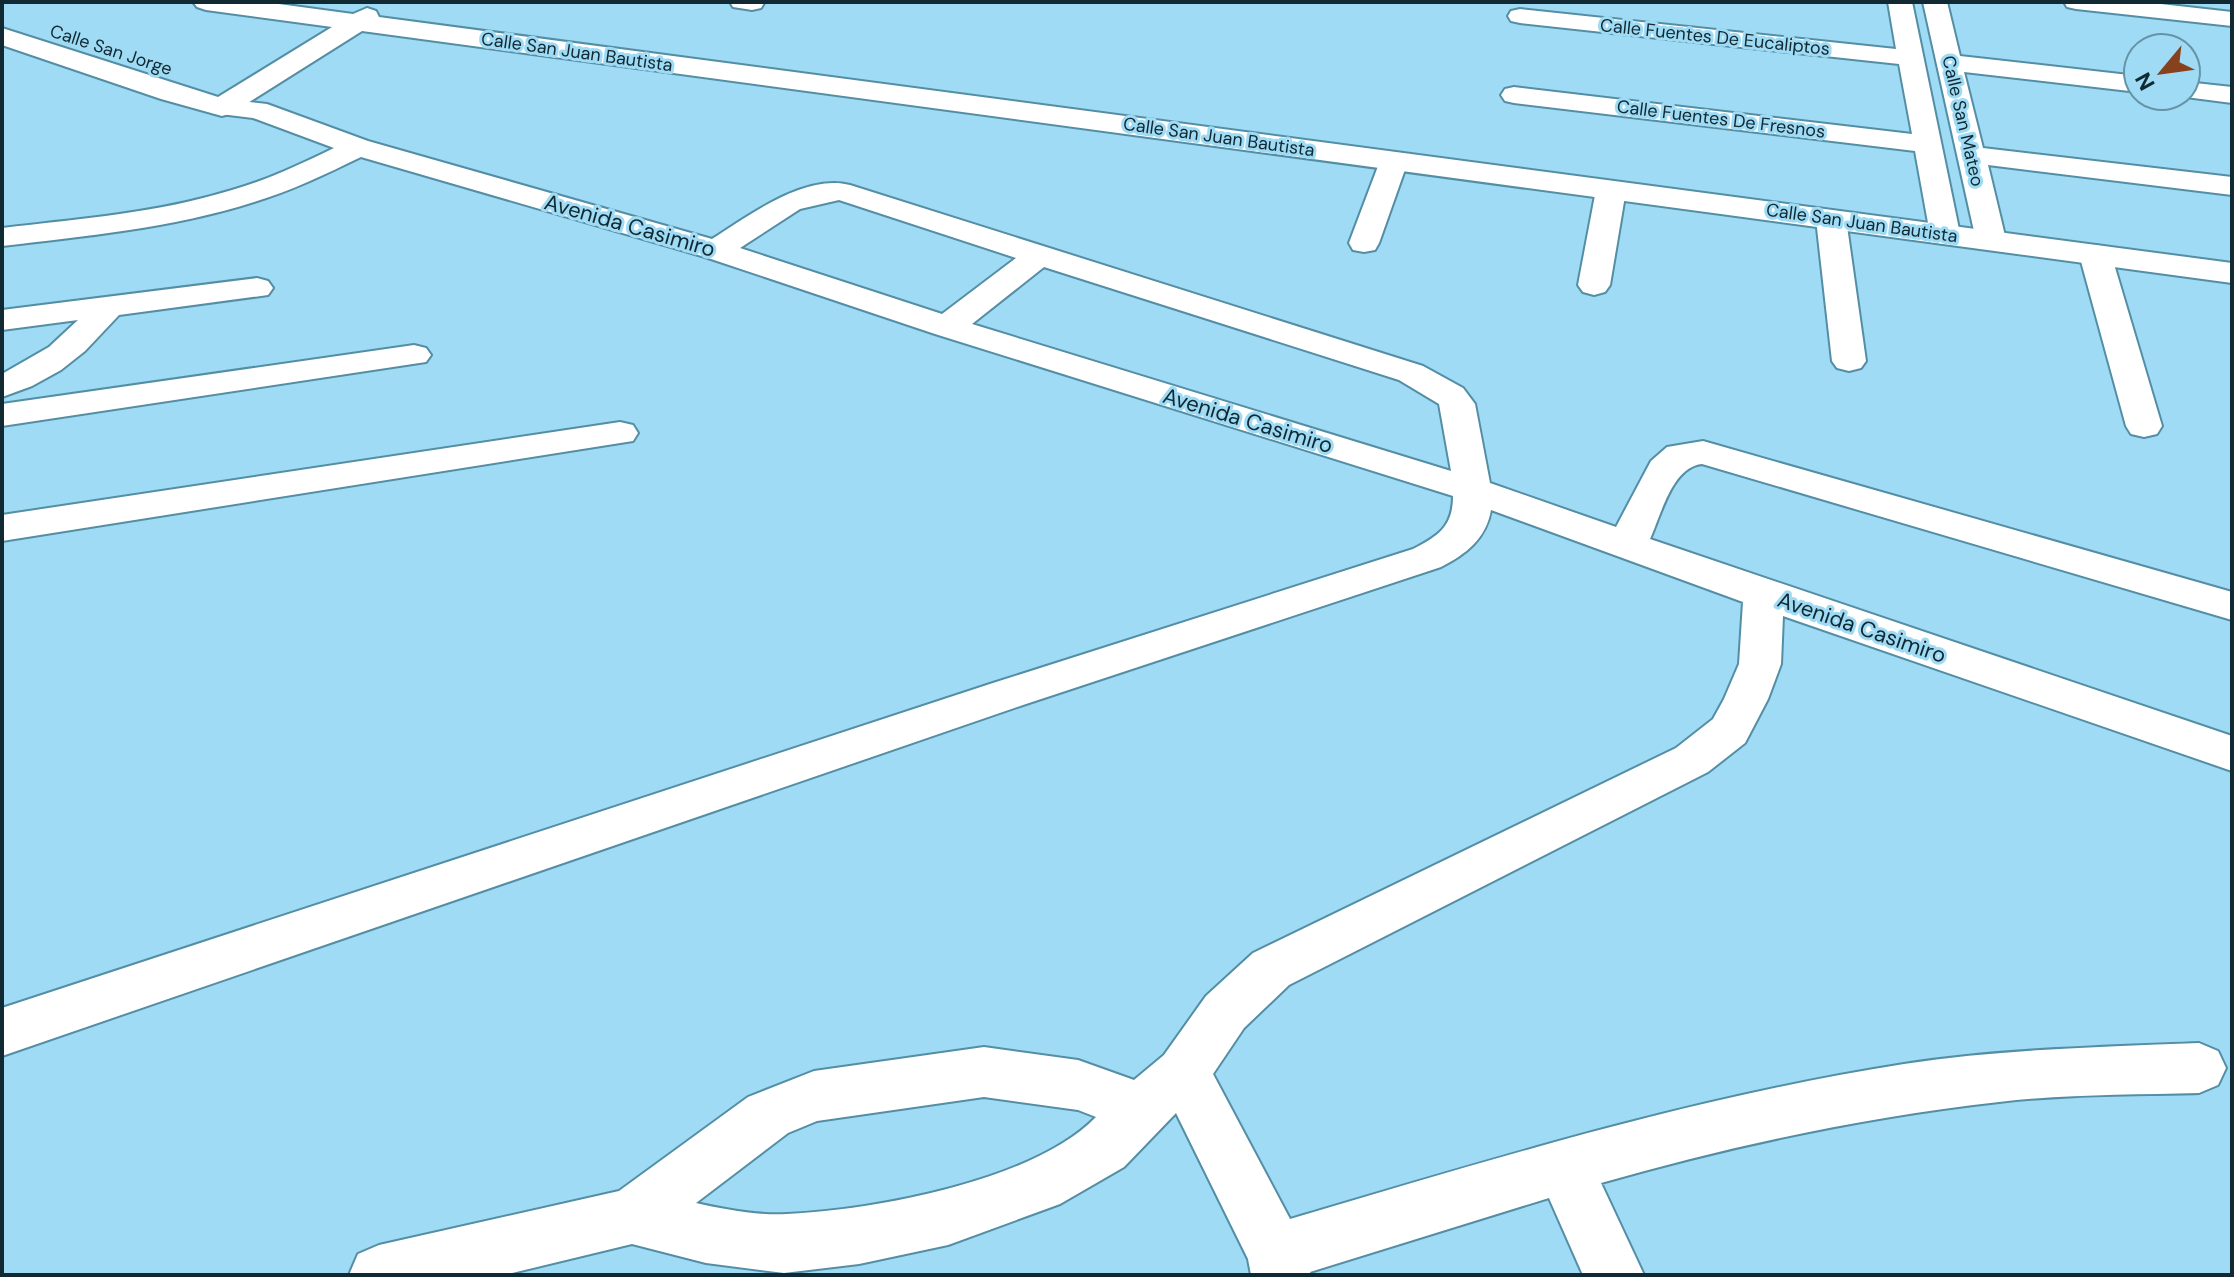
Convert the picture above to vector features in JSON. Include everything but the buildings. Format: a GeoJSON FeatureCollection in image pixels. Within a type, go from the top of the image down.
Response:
{"type":"FeatureCollection","features":[{"type":"Feature","properties":{"kind":"main road","name":"Calle San Juan Bautista"},"geometry":{"type":"LineString","coordinates":[[206,2],[352,9],[1989,231],[2232,253]]}},
{"type":"Feature","properties":{"kind":"main road","name":"Calle San Juan Bautista"},"geometry":{"type":"LineString","coordinates":[[352,9],[1394,161],[1831,219],[1943,225]]}},
{"type":"Feature","properties":{"kind":"main road"},"geometry":{"type":"LineString","coordinates":[[228,99],[352,9]]}},
{"type":"Feature","properties":{"kind":"main road","name":"Calle San Jorge"},"geometry":{"type":"LineString","coordinates":[[2,14],[228,99]]}},
{"type":"Feature","properties":{"kind":"main road","name":"Calle San Jorge"},"geometry":{"type":"LineString","coordinates":[[2,36],[228,99]]}},
{"type":"Feature","properties":{"kind":"main road","name":"Calle San Juan Bautista"},"geometry":{"type":"LineString","coordinates":[[1989,231],[2095,254],[2232,273]]}},
{"type":"Feature","properties":{"kind":"street","name":"Calle San Mateo"},"geometry":{"type":"LineString","coordinates":[[1900,2],[1943,225]]}},
{"type":"Feature","properties":{"kind":"street","name":"Calle San Mateo"},"geometry":{"type":"LineString","coordinates":[[1935,2],[1989,231]]}},
{"type":"Feature","properties":{"kind":"street"},"geometry":{"type":"LineString","coordinates":[[2076,2],[2232,19]]}},
{"type":"Feature","properties":{"kind":"street","name":"Calle Fuentes De Eucaliptos"},"geometry":{"type":"LineString","coordinates":[[1520,16],[1911,58]]}},
{"type":"Feature","properties":{"kind":"street"},"geometry":{"type":"LineString","coordinates":[[1949,62],[2122,82]]}},
{"type":"Feature","properties":{"kind":"street"},"geometry":{"type":"LineString","coordinates":[[2202,92],[2232,95]]}},
{"type":"Feature","properties":{"kind":"street","name":"Calle Fuentes De Fresnos"},"geometry":{"type":"LineString","coordinates":[[1514,95],[1927,144]]}},
{"type":"Feature","properties":{"kind":"street","name":"Avenida Casimiro"},"geometry":{"type":"LineString","coordinates":[[228,99],[358,147],[716,250],[947,327],[1473,490],[1764,594],[2232,754]]}},
{"type":"Feature","properties":{"kind":"street"},"geometry":{"type":"LineString","coordinates":[[2,237],[144,219],[227,201],[298,176],[358,147]]}},
{"type":"Feature","properties":{"kind":"street"},"geometry":{"type":"LineString","coordinates":[[1972,155],[2232,186]]}},
{"type":"Feature","properties":{"kind":"street"},"geometry":{"type":"LineString","coordinates":[[1364,243],[1394,161]]}},
{"type":"Feature","properties":{"kind":"street"},"geometry":{"type":"LineString","coordinates":[[1594,285],[1611,190]]}},
{"type":"Feature","properties":{"kind":"street"},"geometry":{"type":"LineString","coordinates":[[2,1032],[1023,689],[1427,558],[1452,544],[1466,531],[1473,490],[1457,404],[1451,395],[1438,386],[1411,373],[840,191],[790,202],[716,250]]}},
{"type":"Feature","properties":{"kind":"street"},"geometry":{"type":"LineString","coordinates":[[1831,219],[1849,361]]}},
{"type":"Feature","properties":{"kind":"street"},"geometry":{"type":"LineString","coordinates":[[2095,254],[2144,426]]}},
{"type":"Feature","properties":{"kind":"street"},"geometry":{"type":"LineString","coordinates":[[947,327],[1039,255]]}},
{"type":"Feature","properties":{"kind":"street"},"geometry":{"type":"LineString","coordinates":[[2,320],[257,288]]}},
{"type":"Feature","properties":{"kind":"street"},"geometry":{"type":"LineString","coordinates":[[2,387],[40,370],[77,344],[109,306]]}},
{"type":"Feature","properties":{"kind":"street"},"geometry":{"type":"LineString","coordinates":[[2,415],[414,355]]}},
{"type":"Feature","properties":{"kind":"street"},"geometry":{"type":"LineString","coordinates":[[2,528],[620,433]]}},
{"type":"Feature","properties":{"kind":"street"},"geometry":{"type":"LineString","coordinates":[[1627,545],[1664,469],[1680,455],[1703,452],[2232,606]]}},
{"type":"Feature","properties":{"kind":"street"},"geometry":{"type":"LineString","coordinates":[[632,1216],[706,1234],[784,1244],[859,1235],[933,1220],[1040,1185],[1104,1148],[1142,1108],[1183,1072],[1225,1012],[1271,969],[1692,760],[1729,731],[1760,664],[1764,594]]}},
{"type":"Feature","properties":{"kind":"street"},"geometry":{"type":"LineString","coordinates":[[1183,1072],[1278,1264],[1563,1165],[1799,1108],[1999,1076],[2199,1068]]}},
{"type":"Feature","properties":{"kind":"street"},"geometry":{"type":"LineString","coordinates":[[379,1275],[632,1216],[768,1115],[814,1096],[984,1072],[1078,1085],[1142,1108]]}},
{"type":"Feature","properties":{"kind":"street"},"geometry":{"type":"LineString","coordinates":[[1563,1165],[1614,1275]]}}]}
